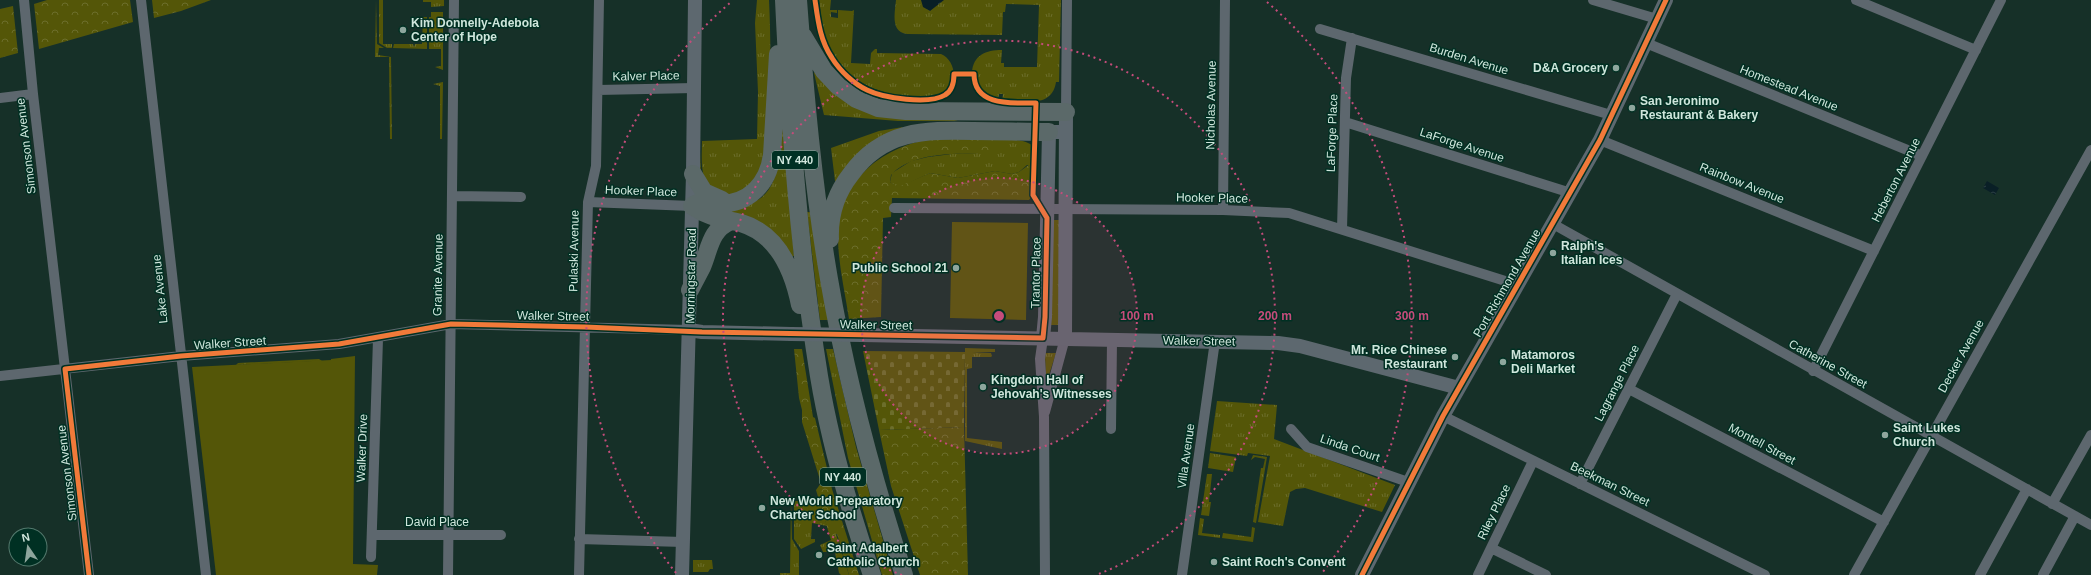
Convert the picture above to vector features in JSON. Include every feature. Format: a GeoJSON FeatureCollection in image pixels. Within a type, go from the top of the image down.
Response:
{"type":"FeatureCollection","features":[{"type":"Feature","properties":{"kind":"highway"},"geometry":{"type":"LineString","coordinates":[[692,206],[700,202],[717,204],[736,202],[750,196],[765,180],[770,166],[777,66],[777,25],[784,0]]}},
{"type":"Feature","properties":{"kind":"highway","name":"NY 440"},"geometry":{"type":"LineString","coordinates":[[784,0],[800,229],[819,377],[844,482],[872,575]]}},
{"type":"Feature","properties":{"kind":"highway","name":"NY 440"},"geometry":{"type":"LineString","coordinates":[[798,0],[812,166],[829,281],[874,474],[904,575]]}},
{"type":"Feature","properties":{"kind":"highway"},"geometry":{"type":"LineString","coordinates":[[801,34],[824,71],[838,86],[856,99],[878,108],[913,112],[1066,112]]}},
{"type":"Feature","properties":{"kind":"highway"},"geometry":{"type":"LineString","coordinates":[[829,281],[832,259],[830,222],[835,203],[848,178],[862,160],[874,150],[902,136],[928,131],[1057,132]]}},
{"type":"Feature","properties":{"kind":"highway"},"geometry":{"type":"LineString","coordinates":[[693,174],[699,186],[707,194],[721,200],[736,202]]}},
{"type":"Feature","properties":{"kind":"highway"},"geometry":{"type":"LineString","coordinates":[[692,206],[712,218],[749,226],[772,242],[784,258],[794,281],[802,319],[819,377]]}},
{"type":"Feature","properties":{"kind":"highway"},"geometry":{"type":"LineString","coordinates":[[690,290],[702,266],[713,235],[722,225],[731,221]]}},
{"type":"Feature","properties":{"kind":"street","name":"Lake Avenue"},"geometry":{"type":"LineString","coordinates":[[141,0],[206,575]]}},
{"type":"Feature","properties":{"kind":"street","name":"Granite Avenue"},"geometry":{"type":"LineString","coordinates":[[448,575],[454,0]]}},
{"type":"Feature","properties":{"kind":"street","name":"Pulaski Avenue"},"geometry":{"type":"LineString","coordinates":[[579,575],[588,202],[596,166],[599,0]]}},
{"type":"Feature","properties":{"kind":"street","name":"Morningstar Road"},"geometry":{"type":"LineString","coordinates":[[682,575],[693,174],[695,0]]}},
{"type":"Feature","properties":{"kind":"street","name":"Trantor Place"},"geometry":{"type":"LineString","coordinates":[[1046,575],[1044,418],[1040,359],[1045,317],[1047,208],[1057,132],[1066,112],[1067,0]]}},
{"type":"Feature","properties":{"kind":"street","name":"Nicholas Avenue"},"geometry":{"type":"LineString","coordinates":[[1223,210],[1225,0]]}},
{"type":"Feature","properties":{"kind":"street"},"geometry":{"type":"LineString","coordinates":[[1593,0],[1657,19]]}},
{"type":"Feature","properties":{"kind":"street","name":"Port Richmond Avenue"},"geometry":{"type":"LineString","coordinates":[[1362,575],[1408,482],[1443,416],[1571,194],[1600,140],[1666,0]]}},
{"type":"Feature","properties":{"kind":"street"},"geometry":{"type":"LineString","coordinates":[[1856,0],[1976,50]]}},
{"type":"Feature","properties":{"kind":"street","name":"Heberton Avenue"},"geometry":{"type":"LineString","coordinates":[[1813,371],[2001,0]]}},
{"type":"Feature","properties":{"kind":"street","name":"Simonson Avenue"},"geometry":{"type":"LineString","coordinates":[[24,3],[33,94],[89,575]]}},
{"type":"Feature","properties":{"kind":"street","name":"Burden Avenue"},"geometry":{"type":"LineString","coordinates":[[1320,29],[1611,116]]}},
{"type":"Feature","properties":{"kind":"street","name":"LaForge Place"},"geometry":{"type":"LineString","coordinates":[[1342,229],[1346,78],[1352,38]]}},
{"type":"Feature","properties":{"kind":"street","name":"Homestead Avenue"},"geometry":{"type":"LineString","coordinates":[[1646,43],[1922,156]]}},
{"type":"Feature","properties":{"kind":"street","name":"Kalver Place"},"geometry":{"type":"LineString","coordinates":[[598,90],[694,88]]}},
{"type":"Feature","properties":{"kind":"street"},"geometry":{"type":"LineString","coordinates":[[0,98],[33,94]]}},
{"type":"Feature","properties":{"kind":"street","name":"LaForge Avenue"},"geometry":{"type":"LineString","coordinates":[[1344,122],[1571,194]]}},
{"type":"Feature","properties":{"kind":"street","name":"Trantor Place"},"geometry":{"type":"LineString","coordinates":[[1044,418],[1065,338],[1066,209],[1057,132]]}},
{"type":"Feature","properties":{"kind":"street","name":"Rainbow Avenue"},"geometry":{"type":"LineString","coordinates":[[1600,140],[1874,251]]}},
{"type":"Feature","properties":{"kind":"street","name":"Decker Avenue"},"geometry":{"type":"LineString","coordinates":[[1854,575],[2091,150]]}},
{"type":"Feature","properties":{"kind":"street"},"geometry":{"type":"LineString","coordinates":[[452,196],[521,197]]}},
{"type":"Feature","properties":{"kind":"street","name":"Hooker Place"},"geometry":{"type":"LineString","coordinates":[[588,202],[692,206]]}},
{"type":"Feature","properties":{"kind":"street","name":"Hooker Place"},"geometry":{"type":"LineString","coordinates":[[894,208],[1223,210],[1289,213],[1518,285]]}},
{"type":"Feature","properties":{"kind":"street","name":"Catherine Street"},"geometry":{"type":"LineString","coordinates":[[1553,224],[1813,371],[2091,525]]}},
{"type":"Feature","properties":{"kind":"street","name":"Lagrange Place"},"geometry":{"type":"LineString","coordinates":[[1580,484],[1677,294]]}},
{"type":"Feature","properties":{"kind":"street","name":"Walker Street"},"geometry":{"type":"LineString","coordinates":[[0,376],[181,356],[339,344],[451,324],[585,326],[689,330],[702,332],[1278,343],[1300,346],[1459,388]]}},
{"type":"Feature","properties":{"kind":"street","name":"Walker Drive"},"geometry":{"type":"LineString","coordinates":[[371,558],[378,338]]}},
{"type":"Feature","properties":{"kind":"street"},"geometry":{"type":"LineString","coordinates":[[1111,429],[1112,340]]}},
{"type":"Feature","properties":{"kind":"street","name":"Villa Avenue"},"geometry":{"type":"LineString","coordinates":[[1182,575],[1215,341]]}},
{"type":"Feature","properties":{"kind":"street","name":"Montell Street"},"geometry":{"type":"LineString","coordinates":[[1629,389],[1884,522]]}},
{"type":"Feature","properties":{"kind":"street","name":"Beekman Street"},"geometry":{"type":"LineString","coordinates":[[1443,416],[1765,575]]}},
{"type":"Feature","properties":{"kind":"street","name":"Linda Court"},"geometry":{"type":"LineString","coordinates":[[1291,429],[1307,447],[1408,482]]}},
{"type":"Feature","properties":{"kind":"street"},"geometry":{"type":"LineString","coordinates":[[2052,504],[2091,435]]}},
{"type":"Feature","properties":{"kind":"street","name":"Riley Place"},"geometry":{"type":"LineString","coordinates":[[1478,575],[1533,461]]}},
{"type":"Feature","properties":{"kind":"street"},"geometry":{"type":"LineString","coordinates":[[1980,575],[2027,490]]}},
{"type":"Feature","properties":{"kind":"street"},"geometry":{"type":"LineString","coordinates":[[2043,575],[2075,516]]}},
{"type":"Feature","properties":{"kind":"street","name":"David Place"},"geometry":{"type":"LineString","coordinates":[[372,535],[501,535]]}},
{"type":"Feature","properties":{"kind":"street"},"geometry":{"type":"LineString","coordinates":[[579,539],[683,542]]}},
{"type":"Feature","properties":{"kind":"street"},"geometry":{"type":"LineString","coordinates":[[1491,548],[1546,575]]}},
{"type":"Feature","properties":{"kind":"green space"},"geometry":{"type":"Polygon","coordinates":[[[47,0],[130,0],[133,22],[39,49],[34,4],[47,0]]]}},
{"type":"Feature","properties":{"kind":"green space"},"geometry":{"type":"Polygon","coordinates":[[[152,0],[211,0],[181,11],[154,18],[152,0]]]}},
{"type":"Feature","properties":{"kind":"green space"},"geometry":{"type":"Polygon","coordinates":[[[376,0],[377,44],[384,48],[379,48],[378,55],[391,57],[392,139],[390,139],[389,57],[375,57],[376,0]]]}},
{"type":"Feature","properties":{"kind":"green space"},"geometry":{"type":"Polygon","coordinates":[[[379,0],[383,0],[383,44],[392,44],[392,48],[387,48],[379,43],[379,0]]]}},
{"type":"Feature","properties":{"kind":"green space"},"geometry":{"type":"Polygon","coordinates":[[[423,0],[444,0],[444,6],[431,7],[431,2],[423,2],[423,0]]]}},
{"type":"Feature","properties":{"kind":"green space"},"geometry":{"type":"Polygon","coordinates":[[[757,0],[769,0],[770,78],[765,155],[763,165],[759,173],[746,188],[728,197],[719,198],[711,195],[702,184],[698,170],[699,152],[702,178],[708,188],[720,195],[720,192],[713,189],[705,178],[702,163],[702,141],[757,139],[758,92],[755,23],[757,0]]]}},
{"type":"Feature","properties":{"kind":"green space"},"geometry":{"type":"Polygon","coordinates":[[[819,0],[831,0],[830,10],[837,10],[837,13],[831,12],[831,17],[838,18],[838,10],[854,10],[851,63],[870,64],[871,53],[875,49],[877,49],[877,53],[941,54],[946,57],[953,68],[954,74],[951,86],[947,91],[937,96],[908,96],[881,91],[868,86],[857,79],[838,61],[830,49],[824,32],[819,0]]]}},
{"type":"Feature","properties":{"kind":"green space"},"geometry":{"type":"Polygon","coordinates":[[[896,0],[1061,0],[1059,82],[1056,82],[1053,91],[1049,96],[1042,100],[1035,102],[1002,101],[1003,94],[999,94],[998,101],[989,97],[982,91],[978,83],[976,73],[972,73],[975,62],[981,55],[996,50],[1002,50],[1001,63],[1004,63],[1004,67],[1037,67],[1039,5],[1006,4],[1005,12],[1003,12],[1002,35],[907,34],[898,30],[896,26],[896,0]]]}},
{"type":"Feature","properties":{"kind":"green space"},"geometry":{"type":"Polygon","coordinates":[[[13,6],[18,53],[0,58],[0,9],[13,6]]]}},
{"type":"Feature","properties":{"kind":"green space"},"geometry":{"type":"Polygon","coordinates":[[[431,12],[443,12],[443,70],[435,67],[441,66],[441,49],[429,49],[429,17],[431,17],[431,12]]]}},
{"type":"Feature","properties":{"kind":"green space"},"geometry":{"type":"Polygon","coordinates":[[[423,17],[427,17],[427,49],[393,48],[394,44],[413,44],[414,47],[415,44],[422,44],[423,17]]]}},
{"type":"Feature","properties":{"kind":"green space"},"geometry":{"type":"Polygon","coordinates":[[[817,72],[831,87],[958,121],[898,121],[824,115],[814,73],[817,72]]]}},
{"type":"Feature","properties":{"kind":"green space"},"geometry":{"type":"Polygon","coordinates":[[[443,82],[442,139],[440,139],[440,86],[433,84],[443,82]]]}},
{"type":"Feature","properties":{"kind":"green space"},"geometry":{"type":"Polygon","coordinates":[[[783,122],[794,256],[790,257],[721,209],[750,204],[763,196],[770,188],[778,167],[783,122]]]}},
{"type":"Feature","properties":{"kind":"green space"},"geometry":{"type":"Polygon","coordinates":[[[903,127],[839,182],[835,181],[831,148],[879,131],[903,127]]]}},
{"type":"Feature","properties":{"kind":"green space"},"geometry":{"type":"Polygon","coordinates":[[[930,139],[997,139],[995,149],[990,151],[936,155],[911,162],[904,165],[891,175],[890,182],[898,187],[930,173],[958,178],[995,171],[1012,174],[1019,172],[1030,164],[1034,166],[1032,196],[1029,200],[892,198],[891,217],[883,218],[881,317],[849,319],[838,247],[840,217],[845,200],[854,184],[865,171],[879,159],[895,150],[930,139]]]}},
{"type":"Feature","properties":{"kind":"green space"},"geometry":{"type":"Polygon","coordinates":[[[997,139],[1017,140],[1030,144],[1034,147],[1034,166],[1027,165],[1019,172],[1012,174],[995,171],[958,178],[930,173],[898,188],[890,182],[892,173],[911,161],[952,154],[979,153],[997,139]]]}},
{"type":"Feature","properties":{"kind":"green space"},"geometry":{"type":"Polygon","coordinates":[[[807,212],[810,212],[828,320],[820,320],[807,212]]]}},
{"type":"Feature","properties":{"kind":"green space"},"geometry":{"type":"Polygon","coordinates":[[[1053,220],[1061,220],[1060,325],[1051,325],[1053,220]]]}},
{"type":"Feature","properties":{"kind":"green space"},"geometry":{"type":"Polygon","coordinates":[[[952,222],[1028,223],[1026,320],[950,318],[952,222]]]}},
{"type":"Feature","properties":{"kind":"green space"},"geometry":{"type":"Polygon","coordinates":[[[965,348],[995,349],[995,352],[972,352],[991,353],[992,356],[972,357],[972,368],[967,369],[967,438],[1002,442],[1002,449],[965,441],[965,348]]]}},
{"type":"Feature","properties":{"kind":"green space"},"geometry":{"type":"Polygon","coordinates":[[[794,349],[802,349],[813,417],[815,418],[832,489],[859,575],[849,575],[837,534],[830,537],[816,490],[821,483],[802,422],[802,410],[799,398],[794,349]]]}},
{"type":"Feature","properties":{"kind":"green space"},"geometry":{"type":"Polygon","coordinates":[[[826,349],[833,349],[856,447],[893,575],[882,575],[848,458],[826,349]]]}},
{"type":"Feature","properties":{"kind":"green space"},"geometry":{"type":"Polygon","coordinates":[[[863,351],[965,352],[964,427],[879,430],[863,351]]]}},
{"type":"Feature","properties":{"kind":"green space"},"geometry":{"type":"Polygon","coordinates":[[[1045,353],[1056,353],[1046,384],[1046,383],[1045,353]]]}},
{"type":"Feature","properties":{"kind":"green space"},"geometry":{"type":"Polygon","coordinates":[[[355,356],[353,564],[378,565],[377,575],[216,575],[192,367],[331,360],[355,356]]]}},
{"type":"Feature","properties":{"kind":"green space"},"geometry":{"type":"Polygon","coordinates":[[[319,359],[322,361],[236,365],[238,363],[319,359]]]}},
{"type":"Feature","properties":{"kind":"green space"},"geometry":{"type":"Polygon","coordinates":[[[1217,401],[1277,405],[1274,439],[1395,485],[1382,512],[1305,488],[1296,489],[1290,492],[1283,526],[1258,522],[1270,456],[1248,453],[1247,456],[1210,451],[1217,401]]]}},
{"type":"Feature","properties":{"kind":"green space"},"geometry":{"type":"Polygon","coordinates":[[[964,427],[968,575],[920,575],[891,486],[879,430],[964,427]]]}},
{"type":"Feature","properties":{"kind":"green space"},"geometry":{"type":"Polygon","coordinates":[[[1210,453],[1236,457],[1233,472],[1208,468],[1210,453]]]}},
{"type":"Feature","properties":{"kind":"green space"},"geometry":{"type":"Polygon","coordinates":[[[1253,455],[1267,457],[1256,523],[1253,522],[1261,468],[1263,468],[1265,459],[1255,457],[1251,460],[1253,455]]]}},
{"type":"Feature","properties":{"kind":"green space"},"geometry":{"type":"Polygon","coordinates":[[[1207,474],[1212,474],[1209,516],[1201,515],[1207,474]]]}},
{"type":"Feature","properties":{"kind":"green space"},"geometry":{"type":"Polygon","coordinates":[[[791,500],[792,539],[799,551],[799,575],[780,575],[780,573],[790,573],[791,500]]]}},
{"type":"Feature","properties":{"kind":"green space"},"geometry":{"type":"Polygon","coordinates":[[[794,501],[819,501],[827,526],[812,523],[811,539],[815,539],[815,542],[801,549],[794,539],[794,501]]]}},
{"type":"Feature","properties":{"kind":"green space"},"geometry":{"type":"Polygon","coordinates":[[[1200,518],[1204,519],[1202,533],[1220,535],[1220,538],[1198,535],[1200,518]]]}},
{"type":"Feature","properties":{"kind":"green space"},"geometry":{"type":"Polygon","coordinates":[[[1252,527],[1255,528],[1253,542],[1222,538],[1223,533],[1251,537],[1252,527]]]}},
{"type":"Feature","properties":{"kind":"green space"},"geometry":{"type":"Polygon","coordinates":[[[836,534],[849,575],[841,575],[839,573],[835,552],[823,552],[820,545],[831,540],[830,537],[836,534]]]}},
{"type":"Feature","properties":{"kind":"green space"},"geometry":{"type":"Polygon","coordinates":[[[693,560],[712,560],[713,569],[710,569],[708,572],[693,572],[693,560]]]}},
{"type":"Feature","properties":{"kind":"water"},"geometry":{"type":"Polygon","coordinates":[[[921,0],[944,0],[930,11],[923,7],[921,0]]]}},
{"type":"Feature","properties":{"kind":"water"},"geometry":{"type":"Polygon","coordinates":[[[1987,181],[1999,188],[1995,195],[1983,188],[1987,181]]]}},
{"type":"Feature","properties":{"kind":"cycle path"},"geometry":{"type":"LineString","coordinates":[[89,575],[65,369],[181,356],[339,344],[451,324],[585,327],[702,332],[1043,338],[1045,317],[1047,218],[1033,195],[1036,103],[1006,103],[988,98],[980,92],[976,85],[974,74],[954,74],[954,81],[949,91],[945,95],[928,100],[894,98],[867,90],[852,81],[835,63],[828,51],[820,30],[815,0]]}},
{"type":"Feature","properties":{"kind":"cycle path"},"geometry":{"type":"LineString","coordinates":[[1362,575],[1443,416],[1600,140],[1666,0]]}},
{"type":"Feature","properties":{"kind":"place","name":"Kim Donnelly-Adebola Center of Hope"},"geometry":{"type":"Point","coordinates":[403,30]}},
{"type":"Feature","properties":{"kind":"place","name":"D&A Grocery"},"geometry":{"type":"Point","coordinates":[1616,68]}},
{"type":"Feature","properties":{"kind":"place","name":"San Jeronimo Restaurant & Bakery"},"geometry":{"type":"Point","coordinates":[1632,108]}},
{"type":"Feature","properties":{"kind":"place","name":"Ralph's Italian Ices"},"geometry":{"type":"Point","coordinates":[1553,253]}},
{"type":"Feature","properties":{"kind":"place","name":"Public School 21"},"geometry":{"type":"Point","coordinates":[956,268]}},
{"type":"Feature","properties":{"kind":"place","name":"Mr. Rice Chinese Restaurant"},"geometry":{"type":"Point","coordinates":[1455,357]}},
{"type":"Feature","properties":{"kind":"place","name":"Matamoros Deli Market"},"geometry":{"type":"Point","coordinates":[1503,362]}},
{"type":"Feature","properties":{"kind":"place","name":"Kingdom Hall of Jehovah's Witnesses"},"geometry":{"type":"Point","coordinates":[983,387]}},
{"type":"Feature","properties":{"kind":"place","name":"Saint Lukes Church"},"geometry":{"type":"Point","coordinates":[1885,435]}},
{"type":"Feature","properties":{"kind":"place","name":"New World Preparatory Charter School"},"geometry":{"type":"Point","coordinates":[762,508]}},
{"type":"Feature","properties":{"kind":"place","name":"Saint Adalbert Catholic Church"},"geometry":{"type":"Point","coordinates":[819,555]}},
{"type":"Feature","properties":{"kind":"place","name":"Saint Roch's Convent"},"geometry":{"type":"Point","coordinates":[1214,562]}}]}
